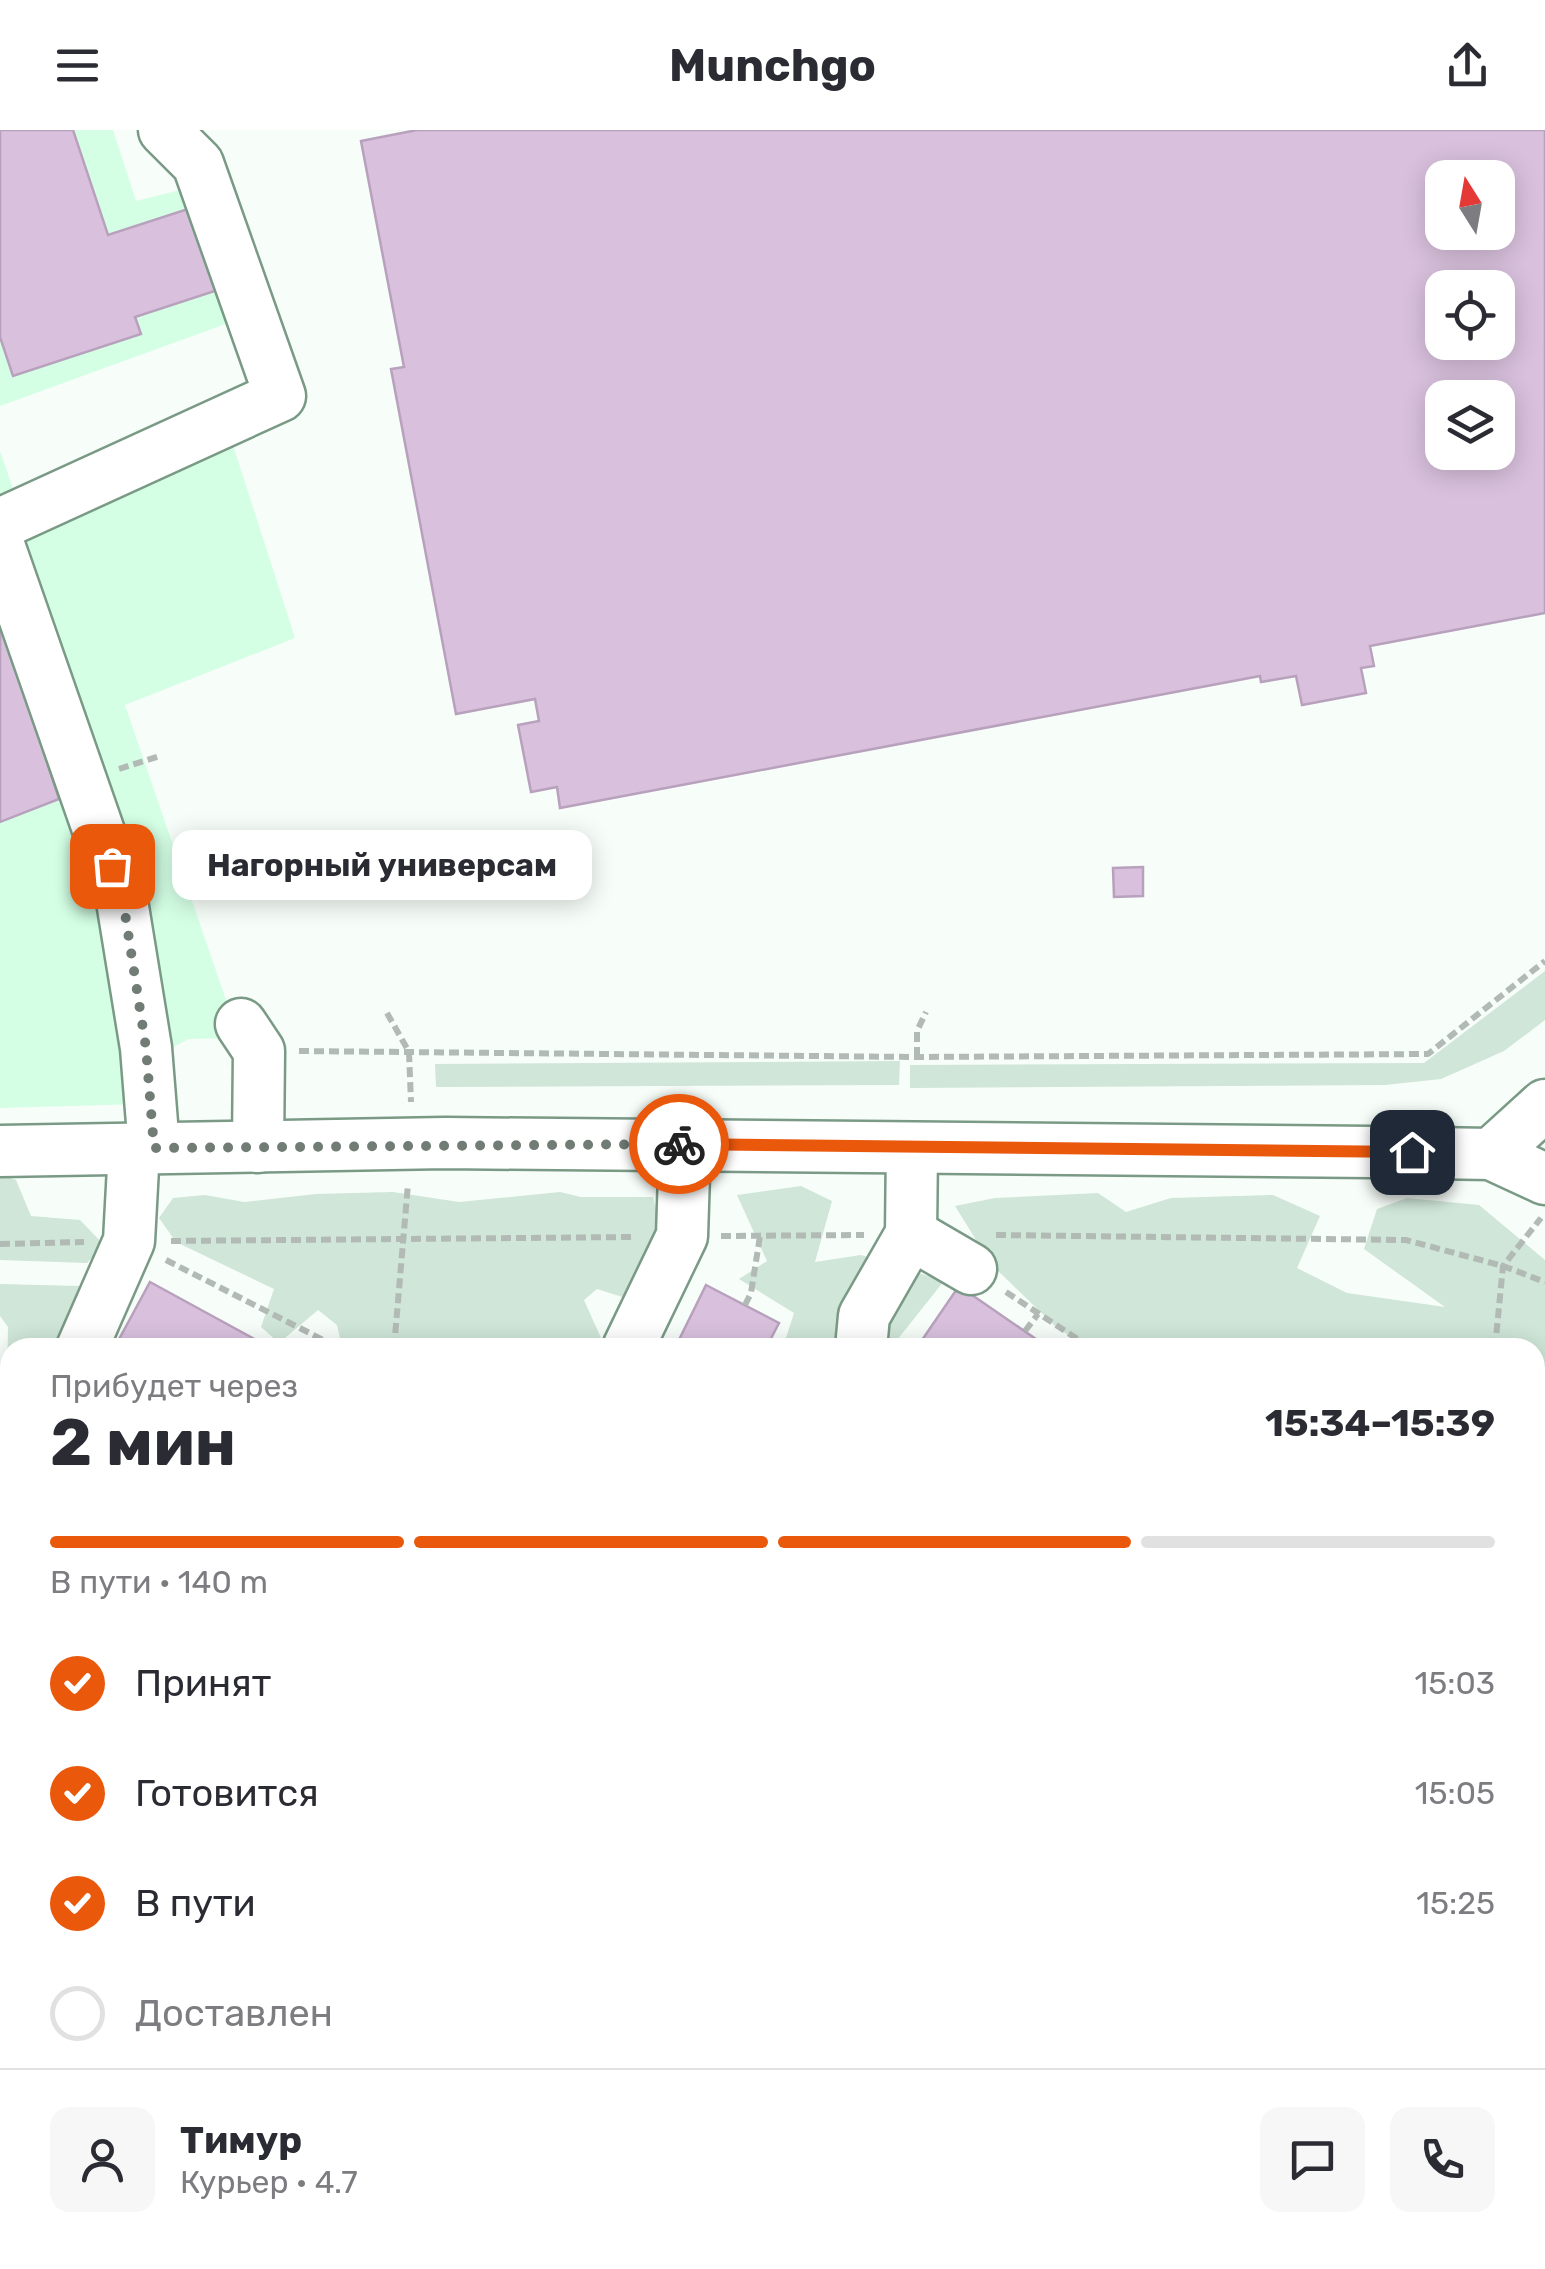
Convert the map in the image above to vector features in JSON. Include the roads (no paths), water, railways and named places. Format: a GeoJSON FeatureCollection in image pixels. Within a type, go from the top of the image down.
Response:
{"type":"FeatureCollection","features":[{"type":"Feature","properties":{"kind":"street"},"geometry":{"type":"LineString","coordinates":[[0,524],[280,396],[198,164],[164,130]]}},
{"type":"Feature","properties":{"kind":"street"},"geometry":{"type":"LineString","coordinates":[[0,548],[122,894],[146,1048],[144,1148],[129,1241],[86,1338]]}},
{"type":"Feature","properties":{"kind":"street"},"geometry":{"type":"LineString","coordinates":[[250,1038],[258,1146]]}},
{"type":"Feature","properties":{"kind":"street"},"geometry":{"type":"LineString","coordinates":[[1491,1154],[1545,1105]]}},
{"type":"Feature","properties":{"kind":"street"},"geometry":{"type":"LineString","coordinates":[[0,1151],[686,1144],[1491,1154],[1545,1179]]}},
{"type":"Feature","properties":{"kind":"street"},"geometry":{"type":"LineString","coordinates":[[633,1338],[682,1236],[686,1144]]}},
{"type":"Feature","properties":{"kind":"street"},"geometry":{"type":"LineString","coordinates":[[862,1338],[864,1316],[911,1234],[912,1148]]}},
{"type":"Feature","properties":{"kind":"street"},"geometry":{"type":"LineString","coordinates":[[911,1234],[981,1252]]}},
{"type":"Feature","properties":{"kind":"place","name":"Нагорный универсам"},"geometry":{"type":"Point","coordinates":[112,866]}}]}
